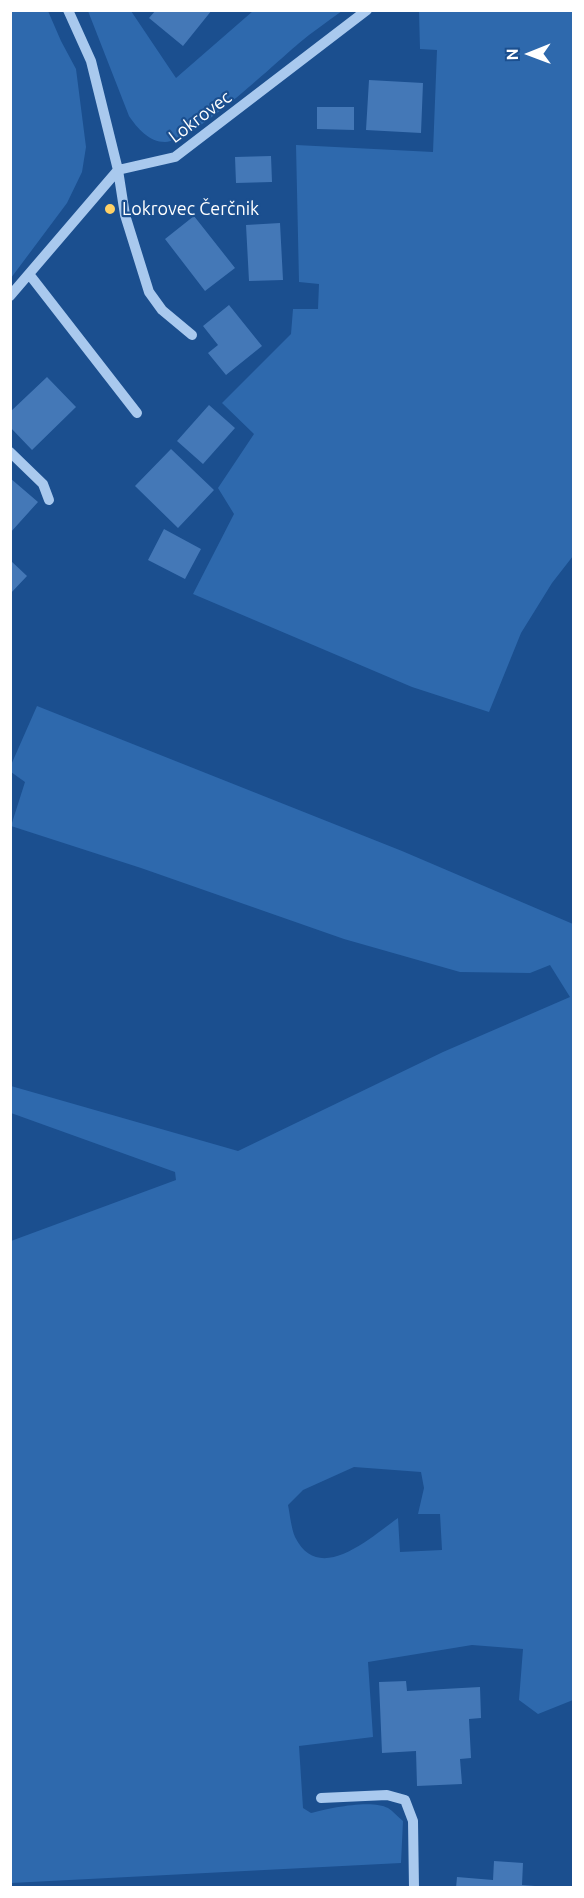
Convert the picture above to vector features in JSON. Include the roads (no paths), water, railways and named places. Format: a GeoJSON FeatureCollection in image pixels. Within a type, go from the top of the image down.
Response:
{"type":"FeatureCollection","features":[{"type":"Feature","properties":{"kind":"street"},"geometry":{"type":"LineString","coordinates":[[68,10],[91,61],[118,170],[125,215],[149,292],[162,310],[192,335]]}},
{"type":"Feature","properties":{"kind":"street","name":"Lokrovec"},"geometry":{"type":"LineString","coordinates":[[118,170],[175,158],[367,10]]}},
{"type":"Feature","properties":{"kind":"street"},"geometry":{"type":"LineString","coordinates":[[10,296],[118,170]]}},
{"type":"Feature","properties":{"kind":"street"},"geometry":{"type":"LineString","coordinates":[[29,274],[137,413]]}},
{"type":"Feature","properties":{"kind":"street"},"geometry":{"type":"LineString","coordinates":[[10,452],[43,484],[49,500]]}},
{"type":"Feature","properties":{"kind":"street"},"geometry":{"type":"LineString","coordinates":[[321,1798],[387,1795],[405,1800],[413,1821],[414,1887]]}},
{"type":"Feature","properties":{"kind":"place","name":"Lokrovec Čerčnik"},"geometry":{"type":"Point","coordinates":[110,209]}}]}
